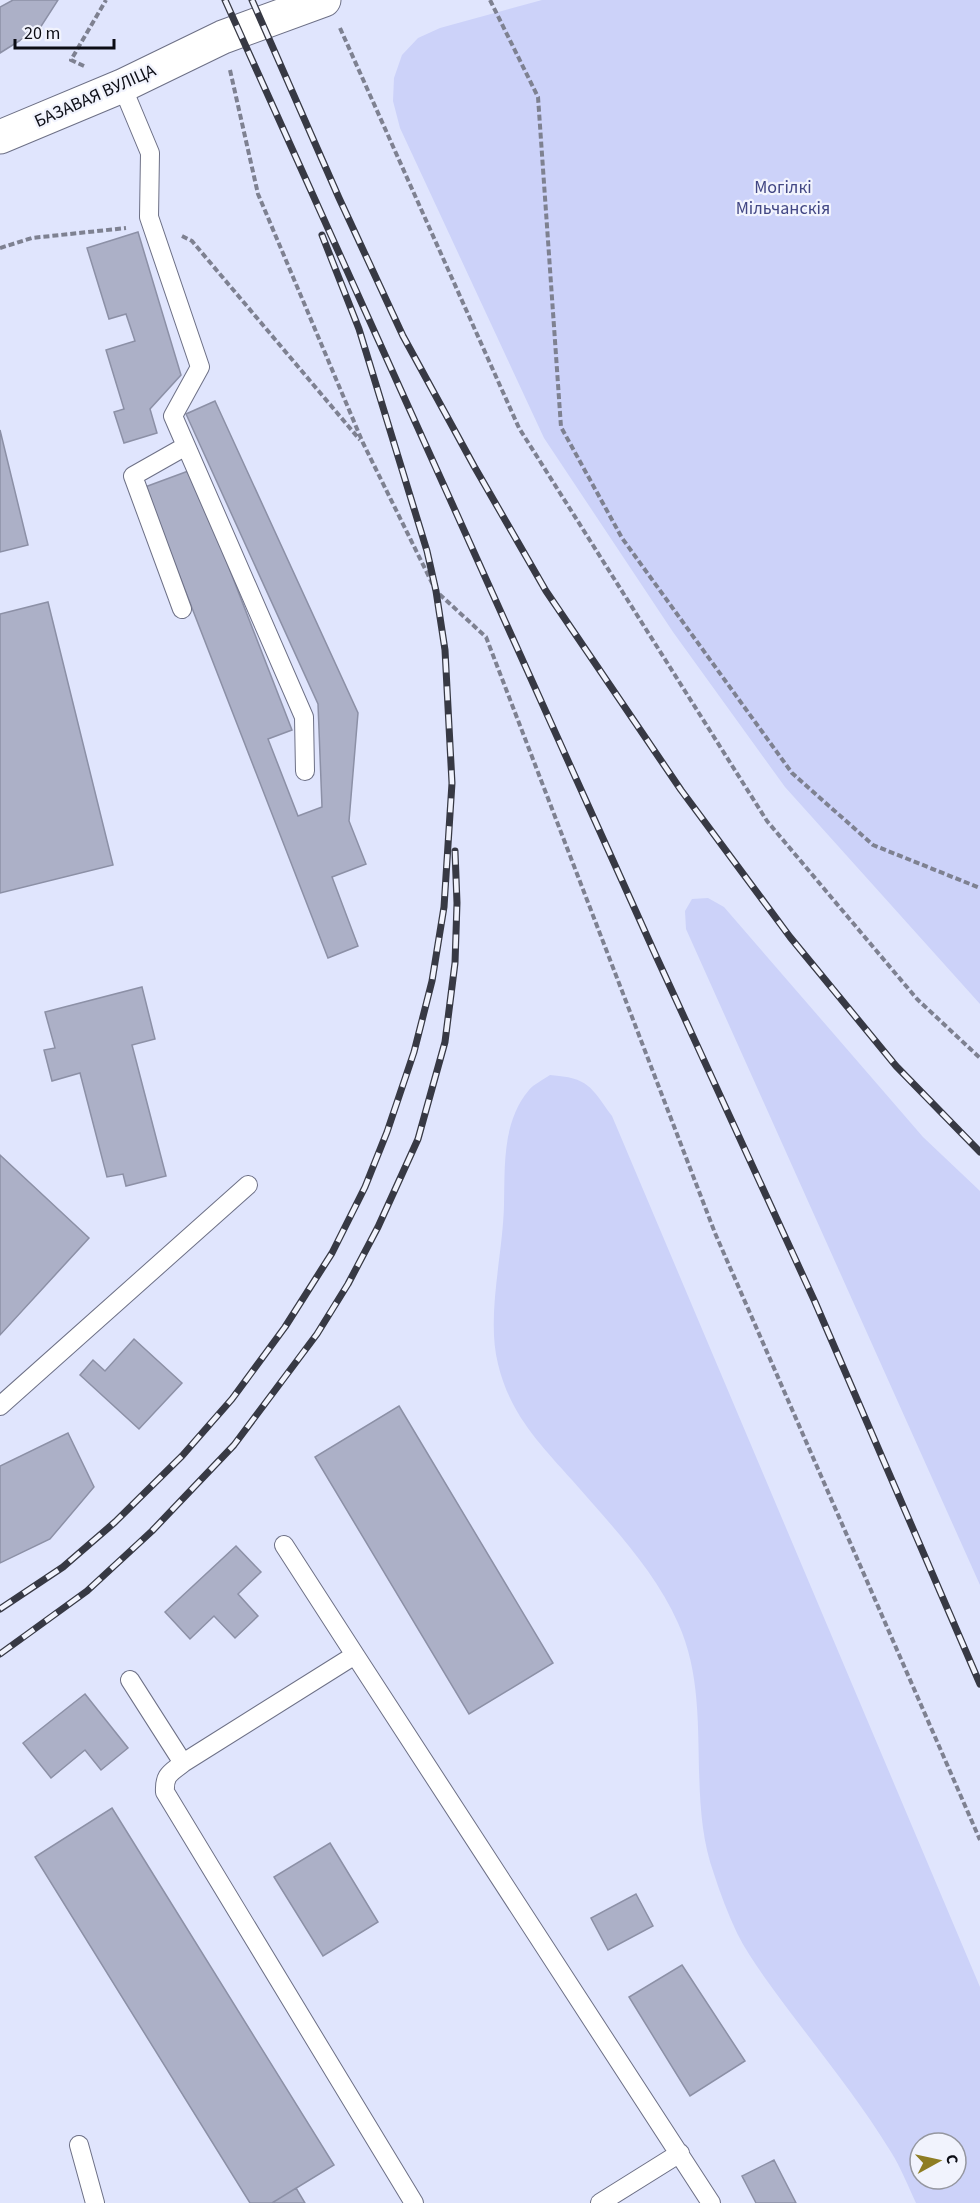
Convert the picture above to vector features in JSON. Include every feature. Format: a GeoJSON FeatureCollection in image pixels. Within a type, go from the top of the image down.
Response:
{"type":"FeatureCollection","features":[{"type":"Feature","properties":{"kind":"street","name":"БАЗАВАЯ ВУЛІЦА"},"geometry":{"type":"LineString","coordinates":[[0,137],[122,86],[223,38],[330,11]]}},
{"type":"Feature","properties":{"kind":"lane"},"geometry":{"type":"LineString","coordinates":[[122,86],[150,153],[149,217],[200,367],[173,416],[304,717],[304,771]]}},
{"type":"Feature","properties":{"kind":"lane"},"geometry":{"type":"LineString","coordinates":[[182,609],[133,476],[186,446]]}},
{"type":"Feature","properties":{"kind":"lane"},"geometry":{"type":"LineString","coordinates":[[0,1406],[248,1185]]}},
{"type":"Feature","properties":{"kind":"lane"},"geometry":{"type":"LineString","coordinates":[[284,1545],[711,2203]]}},
{"type":"Feature","properties":{"kind":"lane"},"geometry":{"type":"LineString","coordinates":[[355,1655],[183,1763],[164,1781],[165,1792],[414,2203]]}},
{"type":"Feature","properties":{"kind":"lane"},"geometry":{"type":"LineString","coordinates":[[130,1680],[183,1763]]}},
{"type":"Feature","properties":{"kind":"lane"},"geometry":{"type":"LineString","coordinates":[[78,2145],[95,2203]]}},
{"type":"Feature","properties":{"kind":"lane"},"geometry":{"type":"LineString","coordinates":[[600,2203],[680,2153]]}},
{"type":"Feature","properties":{"kind":"path"},"geometry":{"type":"LineString","coordinates":[[106,0],[71,60],[122,86]]}},
{"type":"Feature","properties":{"kind":"path"},"geometry":{"type":"LineString","coordinates":[[490,0],[538,97],[561,427],[616,528],[792,773],[873,845],[980,888]]}},
{"type":"Feature","properties":{"kind":"path"},"geometry":{"type":"LineString","coordinates":[[330,11],[519,428],[767,821],[917,999],[980,1059]]}},
{"type":"Feature","properties":{"kind":"path"},"geometry":{"type":"LineString","coordinates":[[223,38],[258,194],[363,443],[436,591],[486,637],[715,1233],[980,1840]]}},
{"type":"Feature","properties":{"kind":"path"},"geometry":{"type":"LineString","coordinates":[[0,248],[32,238],[125,229],[149,217],[192,241],[363,443]]}},
{"type":"Feature","properties":{"kind":"green space","name":"Могілкі Мільчанскія"},"geometry":{"type":"Polygon","coordinates":[[[542,0],[980,0],[980,1004],[785,787],[673,632],[544,438],[400,128],[393,101],[394,78],[402,55],[418,38],[440,28],[542,0]]]}},
{"type":"Feature","properties":{"kind":"green space"},"geometry":{"type":"Polygon","coordinates":[[[708,898],[724,907],[923,1137],[980,1191],[980,1585],[686,929],[685,911],[692,899],[708,898]]]}},
{"type":"Feature","properties":{"kind":"green space"},"geometry":{"type":"Polygon","coordinates":[[[550,1075],[581,1081],[593,1091],[612,1116],[980,1987],[980,2203],[916,2203],[910,2191],[968,2191],[968,2131],[908,2131],[908,2186],[898,2164],[879,2134],[755,1964],[734,1926],[714,1874],[706,1843],[701,1812],[695,1684],[689,1653],[678,1623],[657,1584],[644,1566],[527,1427],[503,1382],[495,1345],[494,1306],[503,1224],[505,1160],[509,1130],[514,1116],[520,1103],[536,1084],[550,1075]]]}},
{"type":"Feature","properties":{"kind":"building"},"geometry":{"type":"Polygon","coordinates":[[[13,0],[58,0],[40,28],[0,53],[0,7],[13,0]]]}},
{"type":"Feature","properties":{"kind":"building"},"geometry":{"type":"Polygon","coordinates":[[[138,232],[181,375],[150,409],[157,433],[124,443],[114,412],[124,409],[106,350],[135,341],[126,314],[109,319],[87,248],[138,232]]]}},
{"type":"Feature","properties":{"kind":"building"},"geometry":{"type":"Polygon","coordinates":[[[215,401],[358,713],[349,821],[366,864],[332,877],[358,946],[328,958],[145,487],[191,470],[292,730],[268,739],[298,816],[322,807],[318,704],[186,414],[215,401]]]}},
{"type":"Feature","properties":{"kind":"building"},"geometry":{"type":"Polygon","coordinates":[[[0,430],[28,545],[0,552],[0,430]]]}},
{"type":"Feature","properties":{"kind":"building"},"geometry":{"type":"Polygon","coordinates":[[[48,602],[113,865],[0,893],[0,614],[48,602]]]}},
{"type":"Feature","properties":{"kind":"building"},"geometry":{"type":"Polygon","coordinates":[[[142,987],[155,1039],[132,1045],[166,1176],[126,1186],[123,1174],[107,1177],[80,1073],[52,1081],[44,1050],[55,1048],[45,1012],[142,987]]]}},
{"type":"Feature","properties":{"kind":"building"},"geometry":{"type":"Polygon","coordinates":[[[0,1155],[89,1238],[0,1335],[0,1155]]]}},
{"type":"Feature","properties":{"kind":"building"},"geometry":{"type":"Polygon","coordinates":[[[134,1339],[182,1383],[139,1429],[80,1375],[93,1360],[105,1371],[134,1339]]]}},
{"type":"Feature","properties":{"kind":"building"},"geometry":{"type":"Polygon","coordinates":[[[399,1406],[553,1663],[469,1714],[315,1457],[399,1406]]]}},
{"type":"Feature","properties":{"kind":"building"},"geometry":{"type":"Polygon","coordinates":[[[68,1433],[94,1487],[50,1539],[0,1563],[0,1466],[68,1433]]]}},
{"type":"Feature","properties":{"kind":"building"},"geometry":{"type":"Polygon","coordinates":[[[236,1546],[261,1572],[238,1594],[258,1616],[235,1638],[214,1616],[190,1639],[165,1612],[236,1546]]]}},
{"type":"Feature","properties":{"kind":"building"},"geometry":{"type":"Polygon","coordinates":[[[85,1694],[128,1748],[101,1770],[85,1750],[51,1778],[23,1743],[85,1694]]]}},
{"type":"Feature","properties":{"kind":"building"},"geometry":{"type":"Polygon","coordinates":[[[112,1808],[334,2165],[272,2203],[250,2203],[35,1857],[112,1808]]]}},
{"type":"Feature","properties":{"kind":"building"},"geometry":{"type":"Polygon","coordinates":[[[330,1843],[378,1922],[323,1956],[274,1877],[330,1843]]]}},
{"type":"Feature","properties":{"kind":"building"},"geometry":{"type":"Polygon","coordinates":[[[636,1894],[653,1926],[608,1950],[591,1918],[636,1894]]]}},
{"type":"Feature","properties":{"kind":"building"},"geometry":{"type":"Polygon","coordinates":[[[682,1965],[745,2061],[690,2096],[629,1997],[682,1965]]]}},
{"type":"Feature","properties":{"kind":"building"},"geometry":{"type":"Polygon","coordinates":[[[774,2160],[796,2203],[756,2203],[742,2176],[774,2160]]]}},
{"type":"Feature","properties":{"kind":"building"},"geometry":{"type":"Polygon","coordinates":[[[296,2188],[305,2203],[272,2203],[296,2188]]]}},
{"type":"Feature","properties":{"kind":"railway"},"geometry":{"type":"LineString","coordinates":[[225,0],[656,956],[815,1302],[980,1684]]}},
{"type":"Feature","properties":{"kind":"railway"},"geometry":{"type":"LineString","coordinates":[[252,0],[339,198],[403,336],[546,591],[681,790],[790,937],[896,1066],[980,1152]]}},
{"type":"Feature","properties":{"kind":"railway"},"geometry":{"type":"LineString","coordinates":[[0,1609],[63,1567],[115,1522],[182,1456],[232,1399],[285,1327],[332,1253],[365,1187],[387,1132],[414,1052],[432,981],[444,907],[452,783],[445,650],[427,551],[359,329],[322,235]]}},
{"type":"Feature","properties":{"kind":"railway"},"geometry":{"type":"LineString","coordinates":[[0,1654],[87,1591],[152,1531],[234,1445],[317,1334],[348,1284],[378,1227],[418,1139],[445,1042],[455,963],[457,903],[455,851]]}}]}
